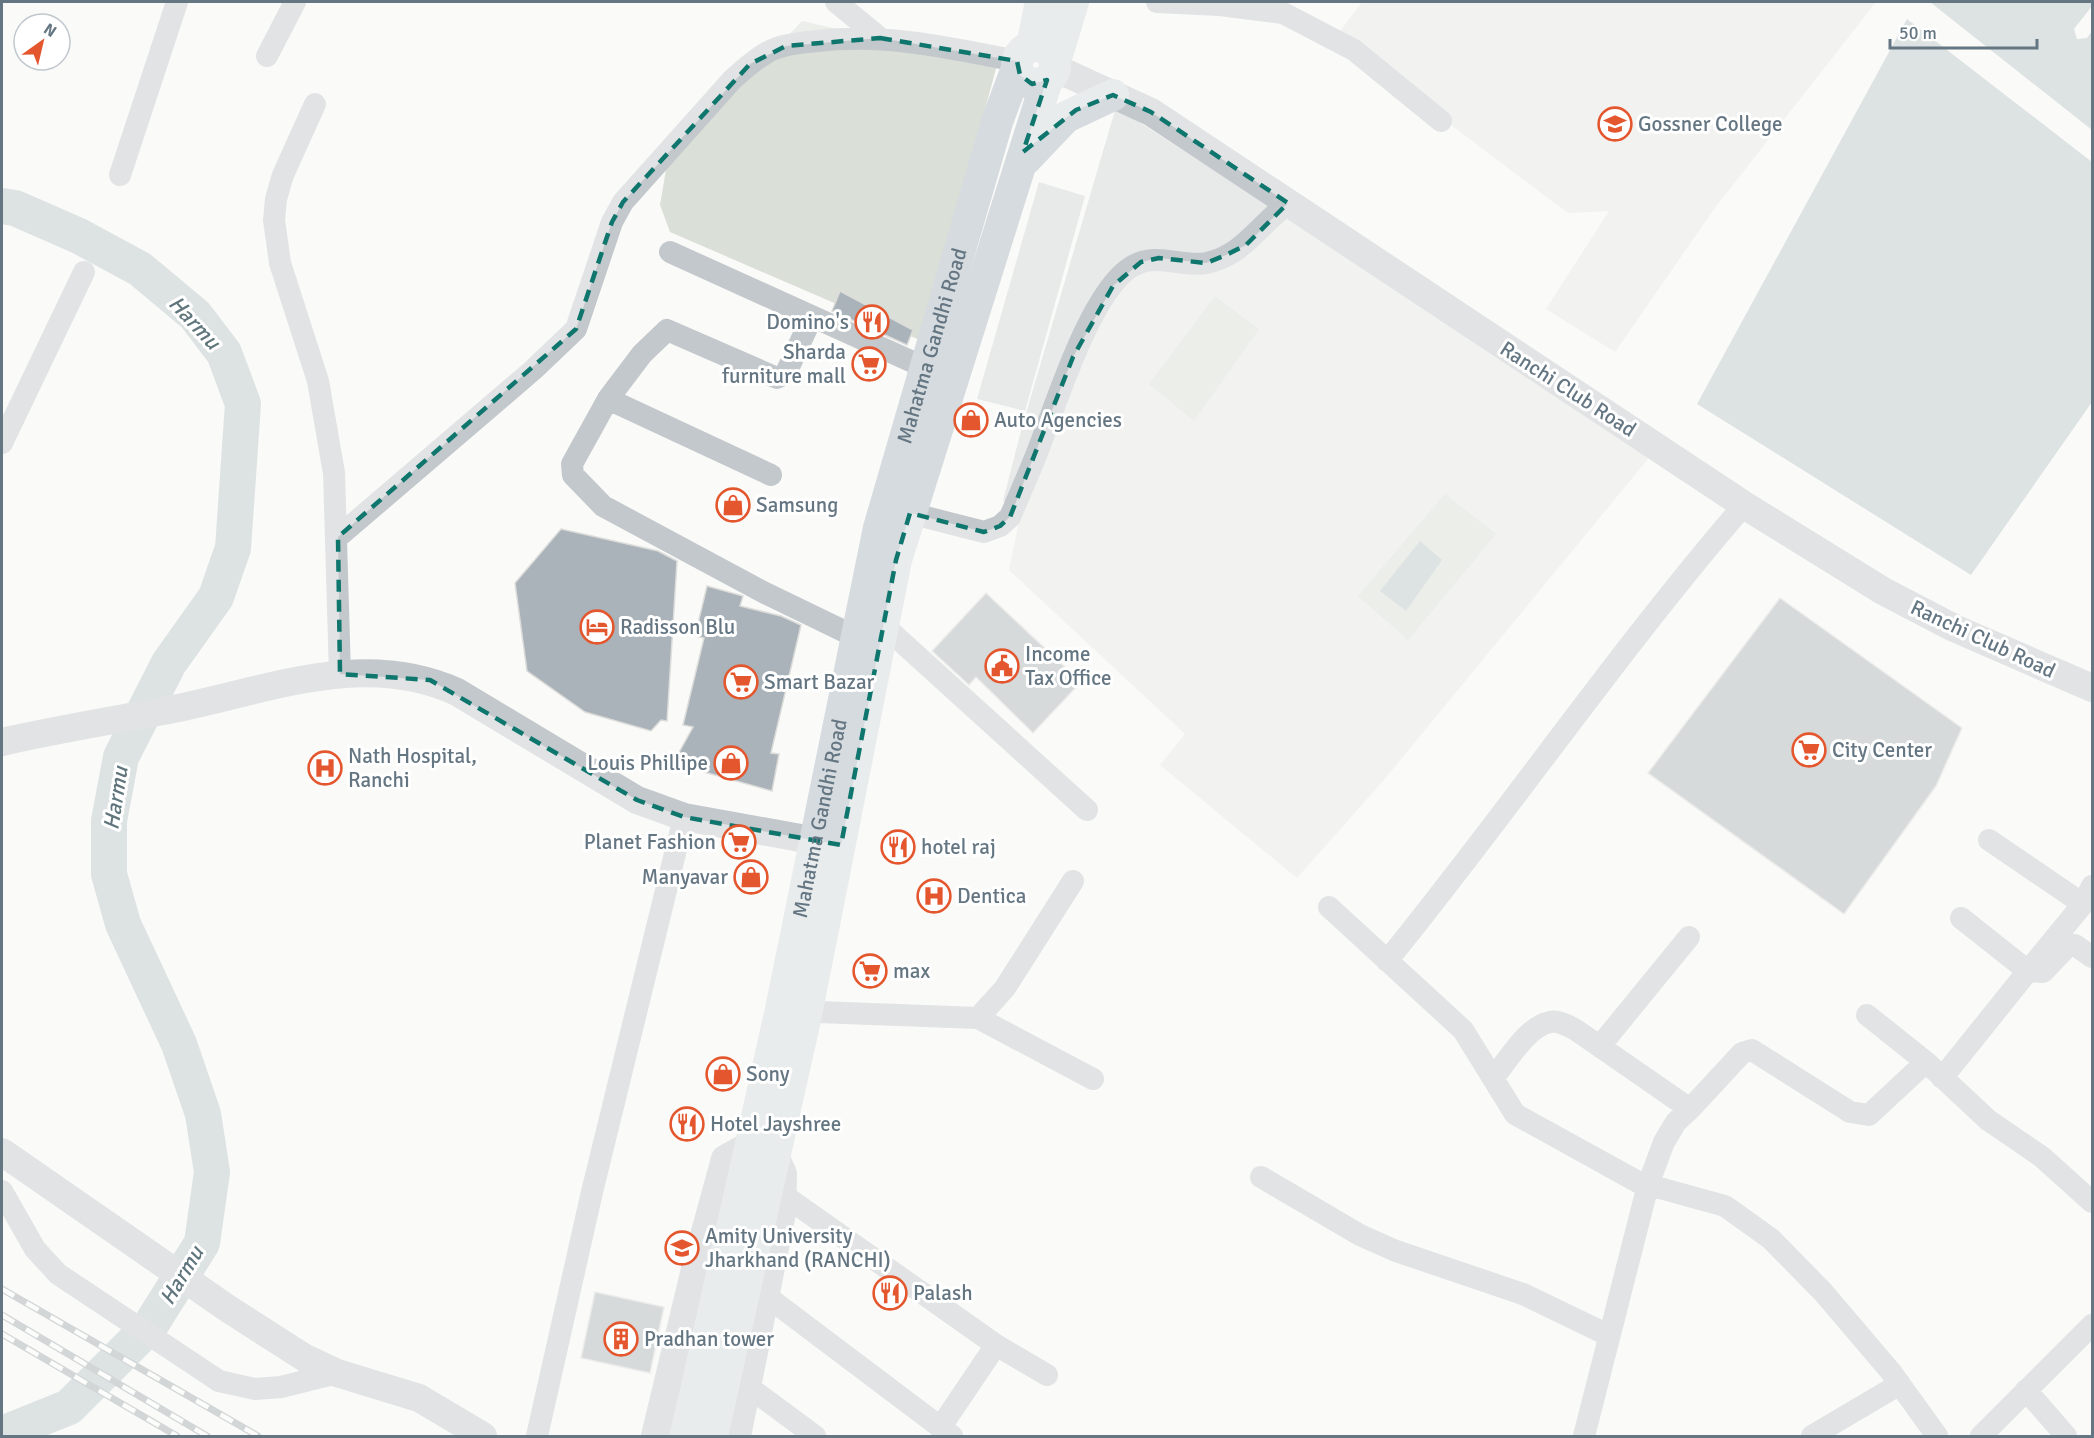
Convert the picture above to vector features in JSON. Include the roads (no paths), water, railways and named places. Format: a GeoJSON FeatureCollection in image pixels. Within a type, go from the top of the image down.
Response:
{"type":"FeatureCollection","features":[{"type":"Feature","properties":{"kind":"main road","name":"Mahatma Gandhi Road"},"geometry":{"type":"LineString","coordinates":[[870,632],[896,560],[1017,169],[1037,64],[1041,2]]}},
{"type":"Feature","properties":{"kind":"main road","name":"Mahatma Gandhi Road"},"geometry":{"type":"LineString","coordinates":[[712,1437],[746,1277],[763,1150],[870,632],[879,528],[997,122],[1037,64],[1073,2]]}},
{"type":"Feature","properties":{"kind":"main road"},"geometry":{"type":"LineString","coordinates":[[1017,169],[1066,117],[1113,95]]}},
{"type":"Feature","properties":{"kind":"main road","name":"Mahatma Gandhi Road"},"geometry":{"type":"LineString","coordinates":[[763,1150],[806,1015],[828,844]]}},
{"type":"Feature","properties":{"kind":"main road","name":"Mahatma Gandhi Road"},"geometry":{"type":"LineString","coordinates":[[686,1437],[746,1277]]}},
{"type":"Feature","properties":{"kind":"street"},"geometry":{"type":"LineString","coordinates":[[267,56],[295,2]]}},
{"type":"Feature","properties":{"kind":"street"},"geometry":{"type":"LineString","coordinates":[[836,2],[880,38]]}},
{"type":"Feature","properties":{"kind":"street"},"geometry":{"type":"LineString","coordinates":[[1157,2],[1221,3],[1283,13],[1335,38],[1371,63],[1441,121]]}},
{"type":"Feature","properties":{"kind":"street"},"geometry":{"type":"LineString","coordinates":[[120,175],[175,11]]}},
{"type":"Feature","properties":{"kind":"street"},"geometry":{"type":"LineString","coordinates":[[338,537],[533,370],[576,329],[612,222],[623,202],[732,80],[769,51],[786,46],[835,39],[880,38],[1037,64]]}},
{"type":"Feature","properties":{"kind":"street","name":"Ranchi Club Road"},"geometry":{"type":"LineString","coordinates":[[1037,64],[1151,112],[1744,505],[1915,608],[1954,628],[2092,688]]}},
{"type":"Feature","properties":{"kind":"street"},"geometry":{"type":"LineString","coordinates":[[315,104],[283,175],[276,199],[274,220],[280,263],[318,381],[334,473],[338,537],[340,674]]}},
{"type":"Feature","properties":{"kind":"street"},"geometry":{"type":"LineString","coordinates":[[910,513],[984,532],[1000,526],[1010,517],[1073,357],[1097,310],[1128,269],[1141,262],[1159,258],[1206,263],[1226,255],[1246,245],[1289,202]]}},
{"type":"Feature","properties":{"kind":"street"},"geometry":{"type":"LineString","coordinates":[[670,252],[926,368]]}},
{"type":"Feature","properties":{"kind":"street"},"geometry":{"type":"LineString","coordinates":[[2,441],[84,272]]}},
{"type":"Feature","properties":{"kind":"street"},"geometry":{"type":"LineString","coordinates":[[812,316],[786,373],[777,378],[667,330],[642,354],[608,399],[572,464],[573,475],[603,506],[765,593],[870,632],[1087,810]]}},
{"type":"Feature","properties":{"kind":"street"},"geometry":{"type":"LineString","coordinates":[[608,399],[771,476]]}},
{"type":"Feature","properties":{"kind":"street"},"geometry":{"type":"LineString","coordinates":[[1387,961],[1473,854],[1640,634],[1744,505]]}},
{"type":"Feature","properties":{"kind":"street"},"geometry":{"type":"LineString","coordinates":[[2,742],[93,722],[164,711],[307,679],[340,674],[408,675],[430,680],[458,692],[627,795],[684,817],[828,844]]}},
{"type":"Feature","properties":{"kind":"street"},"geometry":{"type":"LineString","coordinates":[[537,1437],[592,1192],[684,817]]}},
{"type":"Feature","properties":{"kind":"street"},"geometry":{"type":"LineString","coordinates":[[1942,1078],[2088,895],[1989,840]]}},
{"type":"Feature","properties":{"kind":"street"},"geometry":{"type":"LineString","coordinates":[[978,1018],[1015,973],[1073,881]]}},
{"type":"Feature","properties":{"kind":"street"},"geometry":{"type":"LineString","coordinates":[[1329,907],[1463,1030],[1515,1114],[1638,1182],[1725,1206],[1756,1226],[1803,1269],[1900,1384],[1937,1437]]}},
{"type":"Feature","properties":{"kind":"street"},"geometry":{"type":"LineString","coordinates":[[1961,918],[2028,971],[2043,972],[2067,947],[2075,945],[2092,957]]}},
{"type":"Feature","properties":{"kind":"street"},"geometry":{"type":"LineString","coordinates":[[1599,1046],[1689,938]]}},
{"type":"Feature","properties":{"kind":"street"},"geometry":{"type":"LineString","coordinates":[[806,1015],[819,1012],[978,1018],[1093,1079]]}},
{"type":"Feature","properties":{"kind":"street"},"geometry":{"type":"LineString","coordinates":[[1867,1015],[1926,1062],[1988,1120],[2042,1157],[2092,1202]]}},
{"type":"Feature","properties":{"kind":"street"},"geometry":{"type":"LineString","coordinates":[[1493,1078],[1529,1034],[1551,1021],[1561,1022],[1690,1109]]}},
{"type":"Feature","properties":{"kind":"street"},"geometry":{"type":"LineString","coordinates":[[1584,1437],[1608,1335],[1648,1185],[1664,1142],[1676,1122],[1742,1053],[1752,1050],[1850,1112],[1869,1115],[1926,1062]]}},
{"type":"Feature","properties":{"kind":"street"},"geometry":{"type":"LineString","coordinates":[[655,1437],[698,1254],[725,1160],[763,1150],[783,1174],[782,1213],[746,1277],[747,1385],[737,1437]]}},
{"type":"Feature","properties":{"kind":"street"},"geometry":{"type":"LineString","coordinates":[[2,1152],[227,1308],[305,1358],[337,1373],[419,1398],[483,1437]]}},
{"type":"Feature","properties":{"kind":"street"},"geometry":{"type":"LineString","coordinates":[[1261,1177],[1360,1235],[1523,1294],[1608,1335]]}},
{"type":"Feature","properties":{"kind":"street"},"geometry":{"type":"LineString","coordinates":[[2,1191],[35,1249],[58,1274],[219,1381],[255,1389],[281,1388],[337,1373]]}},
{"type":"Feature","properties":{"kind":"street"},"geometry":{"type":"LineString","coordinates":[[782,1194],[996,1345],[1047,1375]]}},
{"type":"Feature","properties":{"kind":"street"},"geometry":{"type":"LineString","coordinates":[[746,1277],[946,1432],[996,1345]]}},
{"type":"Feature","properties":{"kind":"street"},"geometry":{"type":"LineString","coordinates":[[1981,1437],[2092,1325]]}},
{"type":"Feature","properties":{"kind":"street"},"geometry":{"type":"LineString","coordinates":[[1812,1437],[1900,1384]]}},
{"type":"Feature","properties":{"kind":"street"},"geometry":{"type":"LineString","coordinates":[[747,1385],[815,1437]]}},
{"type":"Feature","properties":{"kind":"street"},"geometry":{"type":"LineString","coordinates":[[2026,1390],[2066,1437]]}},
{"type":"Feature","properties":{"kind":"waterway","name":"Harmu"},"geometry":{"type":"LineString","coordinates":[[2,206],[15,208],[79,236],[140,269],[195,315],[224,353],[243,404],[233,548],[216,597],[169,663],[121,757],[109,821],[109,874],[123,924],[179,1044],[203,1114],[212,1172],[202,1243],[150,1326],[69,1407],[2,1434]]}},
{"type":"Feature","properties":{"kind":"railway"},"geometry":{"type":"LineString","coordinates":[[2,1289],[258,1436]]}},
{"type":"Feature","properties":{"kind":"railway"},"geometry":{"type":"LineString","coordinates":[[2,1315],[207,1436]]}},
{"type":"Feature","properties":{"kind":"railway"},"geometry":{"type":"LineString","coordinates":[[2,1334],[177,1436]]}},
{"type":"Feature","properties":{"kind":"place","name":"Gossner College"},"geometry":{"type":"Point","coordinates":[1615,124]}},
{"type":"Feature","properties":{"kind":"place","name":"Domino's"},"geometry":{"type":"Point","coordinates":[872,322]}},
{"type":"Feature","properties":{"kind":"place","name":"Sharda furniture mall"},"geometry":{"type":"Point","coordinates":[869,364]}},
{"type":"Feature","properties":{"kind":"place","name":"Auto Agencies"},"geometry":{"type":"Point","coordinates":[971,420]}},
{"type":"Feature","properties":{"kind":"place","name":"Samsung"},"geometry":{"type":"Point","coordinates":[733,505]}},
{"type":"Feature","properties":{"kind":"place","name":"Radisson Blu"},"geometry":{"type":"Point","coordinates":[597,627]}},
{"type":"Feature","properties":{"kind":"place","name":"Income Tax Office"},"geometry":{"type":"Point","coordinates":[1002,666]}},
{"type":"Feature","properties":{"kind":"place","name":"Smart Bazar"},"geometry":{"type":"Point","coordinates":[741,682]}},
{"type":"Feature","properties":{"kind":"place","name":"City Center"},"geometry":{"type":"Point","coordinates":[1809,750]}},
{"type":"Feature","properties":{"kind":"place","name":"Louis Phillipe"},"geometry":{"type":"Point","coordinates":[731,763]}},
{"type":"Feature","properties":{"kind":"place","name":"Nath Hospital, Ranchi"},"geometry":{"type":"Point","coordinates":[325,768]}},
{"type":"Feature","properties":{"kind":"place","name":"Planet Fashion"},"geometry":{"type":"Point","coordinates":[739,842]}},
{"type":"Feature","properties":{"kind":"place","name":"hotel raj"},"geometry":{"type":"Point","coordinates":[898,847]}},
{"type":"Feature","properties":{"kind":"place","name":"Manyavar"},"geometry":{"type":"Point","coordinates":[751,877]}},
{"type":"Feature","properties":{"kind":"place","name":"Dentica"},"geometry":{"type":"Point","coordinates":[934,896]}},
{"type":"Feature","properties":{"kind":"place","name":"max"},"geometry":{"type":"Point","coordinates":[870,971]}},
{"type":"Feature","properties":{"kind":"place","name":"Sony"},"geometry":{"type":"Point","coordinates":[723,1074]}},
{"type":"Feature","properties":{"kind":"place","name":"Hotel Jayshree"},"geometry":{"type":"Point","coordinates":[687,1124]}},
{"type":"Feature","properties":{"kind":"place","name":"Amity University Jharkhand (RANCHI)"},"geometry":{"type":"Point","coordinates":[682,1248]}},
{"type":"Feature","properties":{"kind":"place","name":"Palash"},"geometry":{"type":"Point","coordinates":[890,1293]}},
{"type":"Feature","properties":{"kind":"place","name":"Pradhan tower"},"geometry":{"type":"Point","coordinates":[621,1339]}}]}
